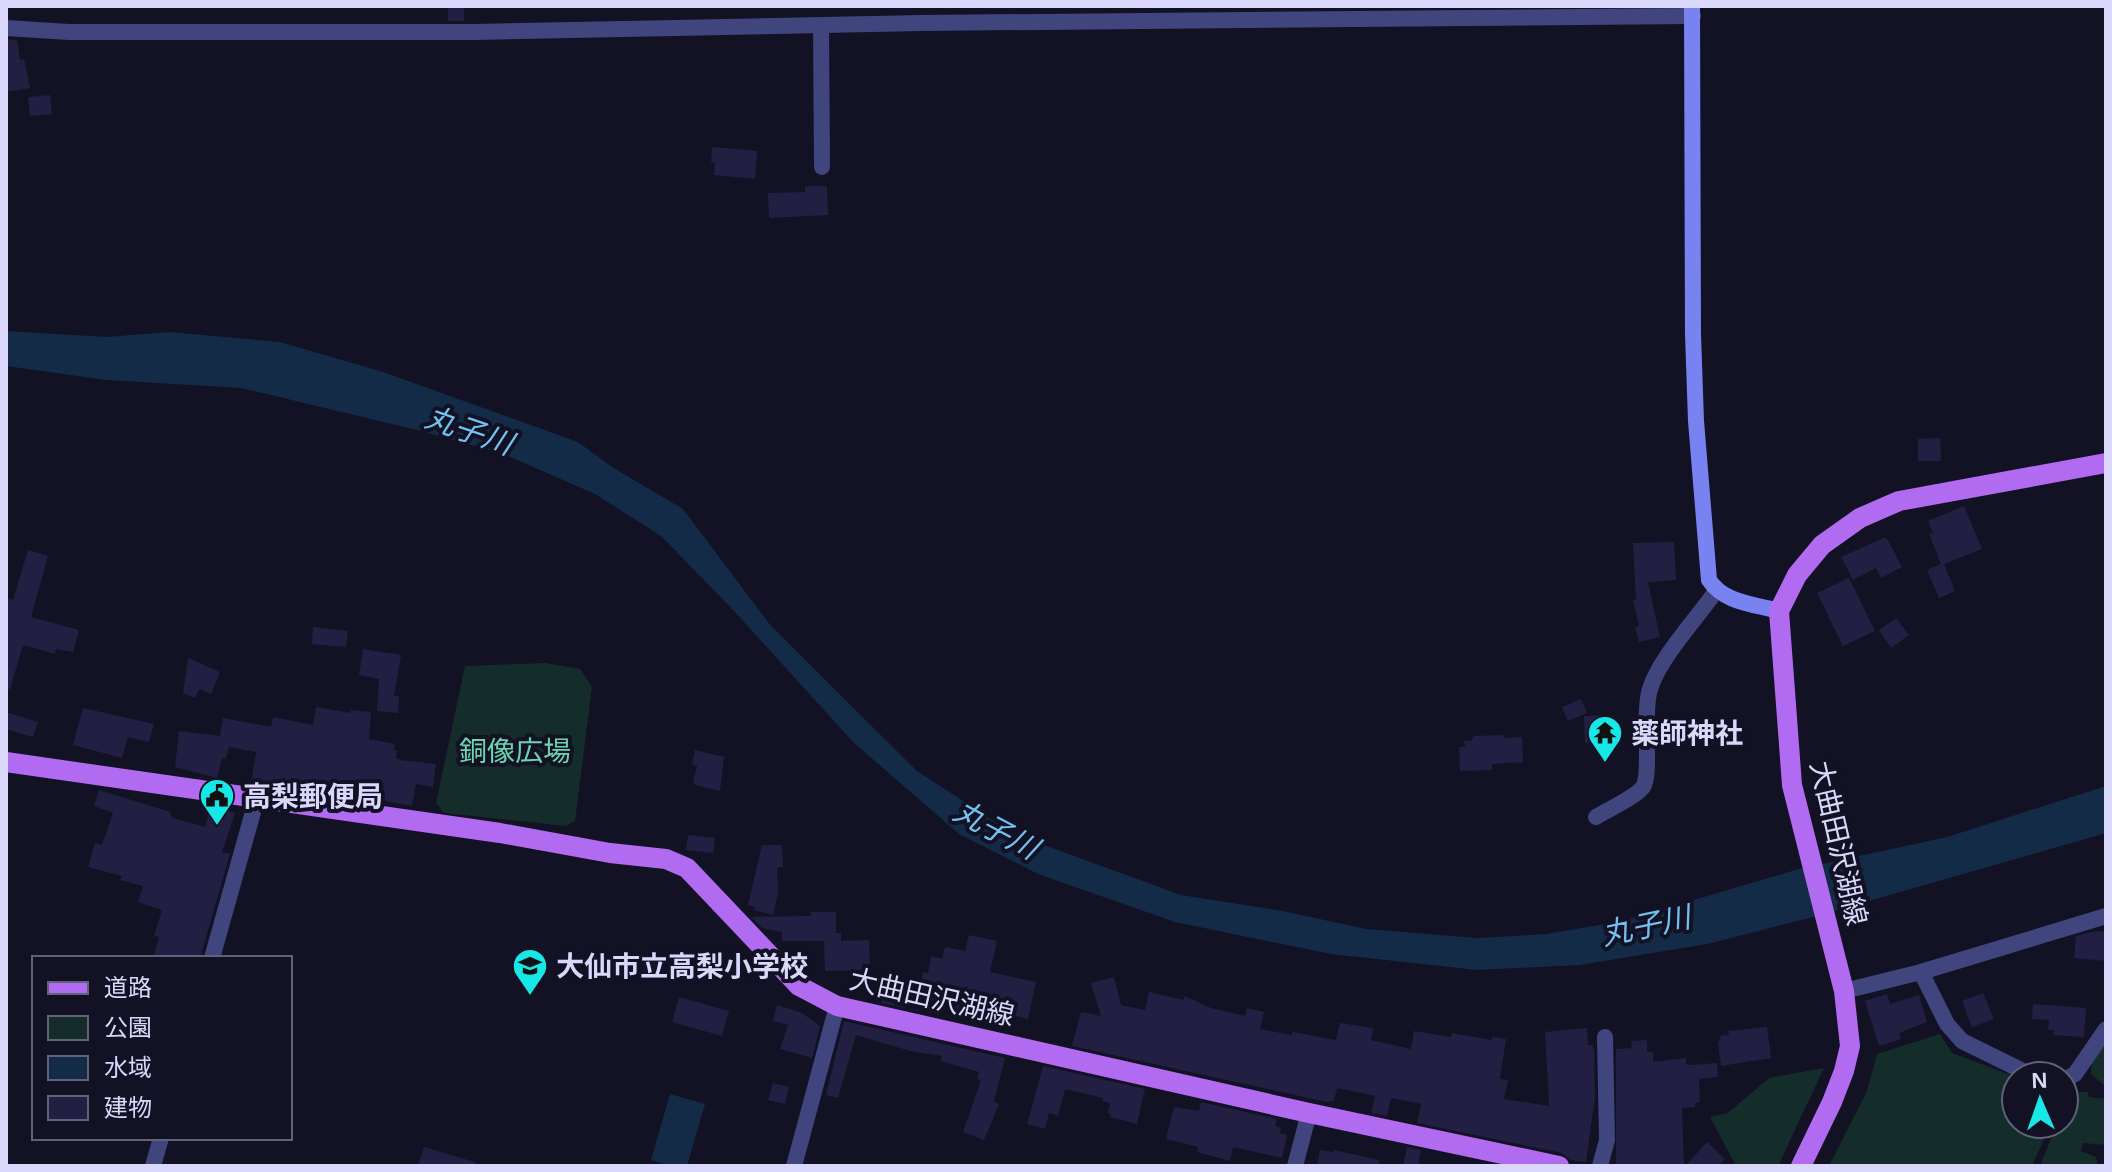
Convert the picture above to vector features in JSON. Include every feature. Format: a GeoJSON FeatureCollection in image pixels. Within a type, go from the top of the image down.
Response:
{"type":"FeatureCollection","features":[{"type":"Feature","properties":{"kind":"main road"},"geometry":{"type":"LineString","coordinates":[[1779,611],[1797,575],[1822,545],[1860,518],[1899,501],[2106,463]]}},
{"type":"Feature","properties":{"kind":"main road","name":"大曲田沢湖線"},"geometry":{"type":"LineString","coordinates":[[1779,611],[1792,785],[1844,991],[1850,1046],[1832,1102],[1801,1166]]}},
{"type":"Feature","properties":{"kind":"main road","name":"大曲田沢湖線"},"geometry":{"type":"LineString","coordinates":[[6,762],[666,859],[687,868],[799,986],[837,1006],[1559,1166]]}},
{"type":"Feature","properties":{"kind":"street"},"geometry":{"type":"LineString","coordinates":[[6,28],[69,32],[473,32],[1692,11],[1693,334],[1696,421],[1709,580],[1716,591],[1728,598],[1779,611]]}},
{"type":"Feature","properties":{"kind":"street"},"geometry":{"type":"LineString","coordinates":[[821,25],[822,167]]}},
{"type":"Feature","properties":{"kind":"street"},"geometry":{"type":"LineString","coordinates":[[1596,817],[1641,790],[1648,778],[1645,715],[1650,687],[1661,666],[1716,591]]}},
{"type":"Feature","properties":{"kind":"street"},"geometry":{"type":"LineString","coordinates":[[213,956],[257,798]]}},
{"type":"Feature","properties":{"kind":"street"},"geometry":{"type":"LineString","coordinates":[[1844,991],[1921,972],[2106,916]]}},
{"type":"Feature","properties":{"kind":"street"},"geometry":{"type":"LineString","coordinates":[[1921,972],[1947,1024],[1962,1041],[2001,1060]]}},
{"type":"Feature","properties":{"kind":"street"},"geometry":{"type":"LineString","coordinates":[[794,1166],[837,1006]]}},
{"type":"Feature","properties":{"kind":"street"},"geometry":{"type":"LineString","coordinates":[[2080,1067],[2106,1029]]}},
{"type":"Feature","properties":{"kind":"street"},"geometry":{"type":"LineString","coordinates":[[1600,1166],[1607,1140],[1605,1037]]}},
{"type":"Feature","properties":{"kind":"street"},"geometry":{"type":"LineString","coordinates":[[1295,1166],[1309,1113]]}},
{"type":"Feature","properties":{"kind":"street"},"geometry":{"type":"LineString","coordinates":[[153,1166],[160,1140]]}},
{"type":"Feature","properties":{"kind":"green space","name":"銅像広場"},"geometry":{"type":"Polygon","coordinates":[[[545,663],[580,669],[592,687],[575,821],[566,826],[444,813],[436,803],[465,666],[545,663]]]}},
{"type":"Feature","properties":{"kind":"green space"},"geometry":{"type":"Polygon","coordinates":[[[1940,1034],[1952,1053],[2000,1071],[2000,1140],[2044,1140],[2032,1166],[1829,1166],[1867,1091],[1877,1054],[1940,1034]]]}},
{"type":"Feature","properties":{"kind":"green space"},"geometry":{"type":"Polygon","coordinates":[[[2106,1045],[2106,1087],[2091,1074],[2092,1057],[2106,1045]]]}},
{"type":"Feature","properties":{"kind":"green space"},"geometry":{"type":"Polygon","coordinates":[[[1824,1068],[1778,1166],[1736,1166],[1710,1117],[1728,1113],[1769,1078],[1824,1068]]]}},
{"type":"Feature","properties":{"kind":"green space"},"geometry":{"type":"Polygon","coordinates":[[[2080,1092],[2088,1092],[2089,1097],[2106,1099],[2106,1145],[2083,1143],[2081,1151],[2096,1157],[2098,1166],[2040,1166],[2051,1140],[2080,1140],[2080,1092]]]}},
{"type":"Feature","properties":{"kind":"water","name":"丸子川"},"geometry":{"type":"Polygon","coordinates":[[[6,331],[107,337],[169,332],[280,342],[383,372],[578,442],[612,467],[683,509],[771,626],[917,771],[1014,834],[1181,895],[1283,911],[1366,929],[1477,938],[1546,934],[1623,921],[1799,869],[1947,837],[2106,786],[2106,833],[1707,944],[1580,965],[1477,970],[1331,954],[1175,922],[1038,874],[959,834],[853,742],[661,536],[595,494],[506,455],[421,431],[241,388],[106,380],[6,366],[6,331]]]}},
{"type":"Feature","properties":{"kind":"water"},"geometry":{"type":"Polygon","coordinates":[[[670,1094],[705,1104],[687,1166],[672,1166],[651,1160],[670,1094]]]}},
{"type":"Feature","properties":{"kind":"building"},"geometry":{"type":"Polygon","coordinates":[[[448,6],[464,6],[464,21],[448,21],[448,6]]]}},
{"type":"Feature","properties":{"kind":"building"},"geometry":{"type":"Polygon","coordinates":[[[6,39],[17,40],[30,88],[6,92],[6,39]]]}},
{"type":"Feature","properties":{"kind":"building"},"geometry":{"type":"Polygon","coordinates":[[[50,95],[52,114],[30,116],[28,97],[50,95]]]}},
{"type":"Feature","properties":{"kind":"building"},"geometry":{"type":"Polygon","coordinates":[[[712,147],[757,151],[755,179],[714,175],[712,147]]]}},
{"type":"Feature","properties":{"kind":"building"},"geometry":{"type":"Polygon","coordinates":[[[805,186],[827,186],[828,215],[769,218],[768,193],[805,192],[805,186]]]}},
{"type":"Feature","properties":{"kind":"building"},"geometry":{"type":"Polygon","coordinates":[[[1940,438],[1941,461],[1918,461],[1918,439],[1940,438]]]}},
{"type":"Feature","properties":{"kind":"building"},"geometry":{"type":"Polygon","coordinates":[[[1964,506],[1982,549],[1944,564],[1955,591],[1939,598],[1927,570],[1941,564],[1929,534],[1933,533],[1928,521],[1964,506]]]}},
{"type":"Feature","properties":{"kind":"building"},"geometry":{"type":"Polygon","coordinates":[[[1886,537],[1902,567],[1881,578],[1876,568],[1853,580],[1841,557],[1886,537]]]}},
{"type":"Feature","properties":{"kind":"building"},"geometry":{"type":"Polygon","coordinates":[[[1674,542],[1676,580],[1648,582],[1660,637],[1639,642],[1633,600],[1636,600],[1633,543],[1674,542]]]}},
{"type":"Feature","properties":{"kind":"building"},"geometry":{"type":"Polygon","coordinates":[[[28,550],[48,556],[31,617],[79,630],[73,652],[56,649],[55,654],[23,645],[10,689],[6,689],[6,598],[13,600],[28,550]]]}},
{"type":"Feature","properties":{"kind":"building"},"geometry":{"type":"Polygon","coordinates":[[[1849,578],[1875,631],[1843,646],[1817,593],[1849,578]]]}},
{"type":"Feature","properties":{"kind":"building"},"geometry":{"type":"Polygon","coordinates":[[[1896,618],[1909,635],[1891,648],[1879,630],[1896,618]]]}},
{"type":"Feature","properties":{"kind":"building"},"geometry":{"type":"Polygon","coordinates":[[[313,627],[348,631],[346,647],[312,644],[313,627]]]}},
{"type":"Feature","properties":{"kind":"building"},"geometry":{"type":"Polygon","coordinates":[[[363,649],[401,655],[394,696],[399,696],[398,713],[377,711],[379,679],[359,675],[363,649]]]}},
{"type":"Feature","properties":{"kind":"building"},"geometry":{"type":"Polygon","coordinates":[[[188,658],[220,672],[211,694],[199,689],[195,698],[183,693],[188,658]]]}},
{"type":"Feature","properties":{"kind":"building"},"geometry":{"type":"Polygon","coordinates":[[[1581,699],[1587,713],[1568,721],[1562,707],[1581,699]]]}},
{"type":"Feature","properties":{"kind":"building"},"geometry":{"type":"Polygon","coordinates":[[[316,707],[351,713],[351,710],[371,712],[369,739],[395,744],[396,758],[400,760],[436,764],[433,787],[416,784],[412,806],[374,799],[344,798],[331,792],[284,783],[283,787],[251,784],[256,752],[229,747],[226,759],[222,758],[217,778],[175,767],[179,731],[220,736],[223,718],[271,727],[273,717],[313,725],[316,707]]]}},
{"type":"Feature","properties":{"kind":"building"},"geometry":{"type":"Polygon","coordinates":[[[83,708],[154,724],[149,742],[128,737],[122,758],[73,745],[83,708]]]}},
{"type":"Feature","properties":{"kind":"building"},"geometry":{"type":"Polygon","coordinates":[[[6,712],[38,722],[33,737],[6,729],[6,712]]]}},
{"type":"Feature","properties":{"kind":"building"},"geometry":{"type":"Polygon","coordinates":[[[1606,715],[1607,742],[1585,743],[1584,716],[1606,715]]]}},
{"type":"Feature","properties":{"kind":"building"},"geometry":{"type":"Polygon","coordinates":[[[1503,735],[1504,738],[1522,737],[1523,762],[1492,764],[1492,770],[1460,771],[1459,747],[1465,747],[1464,741],[1471,741],[1474,736],[1503,735]]]}},
{"type":"Feature","properties":{"kind":"building"},"geometry":{"type":"Polygon","coordinates":[[[695,750],[724,757],[720,791],[693,782],[697,766],[692,764],[695,750]]]}},
{"type":"Feature","properties":{"kind":"building"},"geometry":{"type":"Polygon","coordinates":[[[99,790],[171,812],[173,818],[205,827],[211,805],[235,813],[222,852],[230,854],[201,956],[154,956],[159,937],[154,936],[162,910],[138,902],[143,886],[120,880],[122,876],[88,867],[95,843],[102,845],[113,813],[94,806],[99,790]]]}},
{"type":"Feature","properties":{"kind":"building"},"geometry":{"type":"Polygon","coordinates":[[[688,835],[715,838],[713,853],[686,850],[688,835]]]}},
{"type":"Feature","properties":{"kind":"building"},"geometry":{"type":"Polygon","coordinates":[[[762,845],[782,845],[783,867],[777,867],[778,893],[773,915],[754,910],[755,907],[748,905],[762,845]]]}},
{"type":"Feature","properties":{"kind":"building"},"geometry":{"type":"Polygon","coordinates":[[[811,912],[836,912],[836,933],[841,933],[841,941],[869,940],[870,970],[825,971],[824,941],[782,941],[782,932],[762,928],[751,917],[811,916],[811,912]]]}},
{"type":"Feature","properties":{"kind":"building"},"geometry":{"type":"Polygon","coordinates":[[[2106,932],[2106,961],[2074,958],[2076,936],[2106,932]]]}},
{"type":"Feature","properties":{"kind":"building"},"geometry":{"type":"Polygon","coordinates":[[[969,935],[997,941],[990,972],[1036,982],[1028,1019],[969,1004],[967,1012],[908,999],[905,1008],[881,1003],[886,984],[905,989],[908,978],[921,982],[923,972],[928,973],[931,956],[942,959],[945,947],[965,951],[969,935]]]}},
{"type":"Feature","properties":{"kind":"building"},"geometry":{"type":"Polygon","coordinates":[[[1114,977],[1121,1005],[1145,1010],[1149,992],[1183,1000],[1185,996],[1211,1008],[1245,1016],[1247,1008],[1264,1012],[1260,1029],[1292,1035],[1292,1032],[1336,1040],[1340,1023],[1373,1028],[1371,1040],[1411,1049],[1414,1031],[1451,1037],[1452,1033],[1491,1040],[1492,1037],[1506,1039],[1500,1079],[1508,1080],[1504,1099],[1549,1106],[1545,1032],[1587,1028],[1588,1045],[1592,1045],[1594,1050],[1595,1097],[1586,1162],[1570,1160],[1562,1153],[1417,1123],[1421,1104],[1391,1098],[1387,1116],[1371,1113],[1375,1096],[1337,1088],[1334,1101],[1327,1102],[1072,1046],[1081,1012],[1101,1016],[1091,983],[1114,977]]]}},
{"type":"Feature","properties":{"kind":"building"},"geometry":{"type":"Polygon","coordinates":[[[1983,993],[1994,1019],[1972,1027],[1962,1001],[1983,993]]]}},
{"type":"Feature","properties":{"kind":"building"},"geometry":{"type":"Polygon","coordinates":[[[1887,994],[1890,1004],[1919,995],[1927,1022],[1899,1033],[1901,1039],[1879,1046],[1865,1001],[1887,994]]]}},
{"type":"Feature","properties":{"kind":"building"},"geometry":{"type":"Polygon","coordinates":[[[679,997],[729,1011],[722,1036],[672,1022],[679,997]]]}},
{"type":"Feature","properties":{"kind":"building"},"geometry":{"type":"Polygon","coordinates":[[[2033,1004],[2086,1008],[2084,1037],[2053,1035],[2054,1030],[2048,1030],[2049,1020],[2032,1019],[2033,1004]]]}},
{"type":"Feature","properties":{"kind":"building"},"geometry":{"type":"Polygon","coordinates":[[[777,1005],[802,1013],[820,1026],[812,1058],[780,1049],[788,1025],[773,1021],[777,1005]]]}},
{"type":"Feature","properties":{"kind":"building"},"geometry":{"type":"Polygon","coordinates":[[[844,1021],[1005,1058],[994,1102],[999,1104],[984,1140],[963,1132],[981,1080],[977,1079],[979,1072],[941,1061],[942,1056],[910,1051],[856,1035],[838,1098],[826,1095],[844,1021]]]}},
{"type":"Feature","properties":{"kind":"building"},"geometry":{"type":"Polygon","coordinates":[[[1767,1027],[1771,1058],[1721,1066],[1720,1036],[1729,1035],[1728,1031],[1767,1027]]]}},
{"type":"Feature","properties":{"kind":"building"},"geometry":{"type":"Polygon","coordinates":[[[1647,1040],[1647,1052],[1653,1052],[1653,1062],[1686,1058],[1686,1064],[1691,1065],[1717,1063],[1718,1077],[1699,1079],[1700,1102],[1695,1103],[1695,1107],[1682,1108],[1684,1166],[1616,1166],[1616,1049],[1632,1048],[1631,1041],[1647,1040]]]}},
{"type":"Feature","properties":{"kind":"building"},"geometry":{"type":"Polygon","coordinates":[[[1043,1066],[1145,1089],[1137,1124],[1110,1117],[1110,1103],[1103,1101],[1103,1098],[1065,1089],[1058,1116],[1049,1113],[1045,1129],[1027,1124],[1043,1066]]]}},
{"type":"Feature","properties":{"kind":"building"},"geometry":{"type":"Polygon","coordinates":[[[773,1083],[789,1087],[785,1104],[768,1100],[773,1083]]]}},
{"type":"Feature","properties":{"kind":"building"},"geometry":{"type":"Polygon","coordinates":[[[1201,1102],[1277,1119],[1275,1126],[1281,1128],[1280,1133],[1287,1135],[1282,1158],[1233,1147],[1230,1161],[1197,1152],[1198,1147],[1166,1139],[1174,1107],[1199,1111],[1201,1102]]]}},
{"type":"Feature","properties":{"kind":"building"},"geometry":{"type":"Polygon","coordinates":[[[1707,1142],[1725,1159],[1718,1166],[1685,1166],[1707,1142]]]}},
{"type":"Feature","properties":{"kind":"building"},"geometry":{"type":"Polygon","coordinates":[[[424,1147],[475,1162],[475,1166],[418,1166],[424,1147]]]}},
{"type":"Feature","properties":{"kind":"building"},"geometry":{"type":"Polygon","coordinates":[[[1407,1147],[1421,1150],[1418,1166],[1403,1166],[1407,1147]]]}},
{"type":"Feature","properties":{"kind":"building"},"geometry":{"type":"Polygon","coordinates":[[[1320,1150],[1379,1160],[1379,1166],[1317,1166],[1320,1150]]]}},
{"type":"Feature","properties":{"kind":"place","name":"薬師神社"},"geometry":{"type":"Point","coordinates":[1605,764]}},
{"type":"Feature","properties":{"kind":"place","name":"高梨郵便局"},"geometry":{"type":"Point","coordinates":[217,827]}},
{"type":"Feature","properties":{"kind":"place","name":"大仙市立高梨小学校"},"geometry":{"type":"Point","coordinates":[530,997]}}]}
